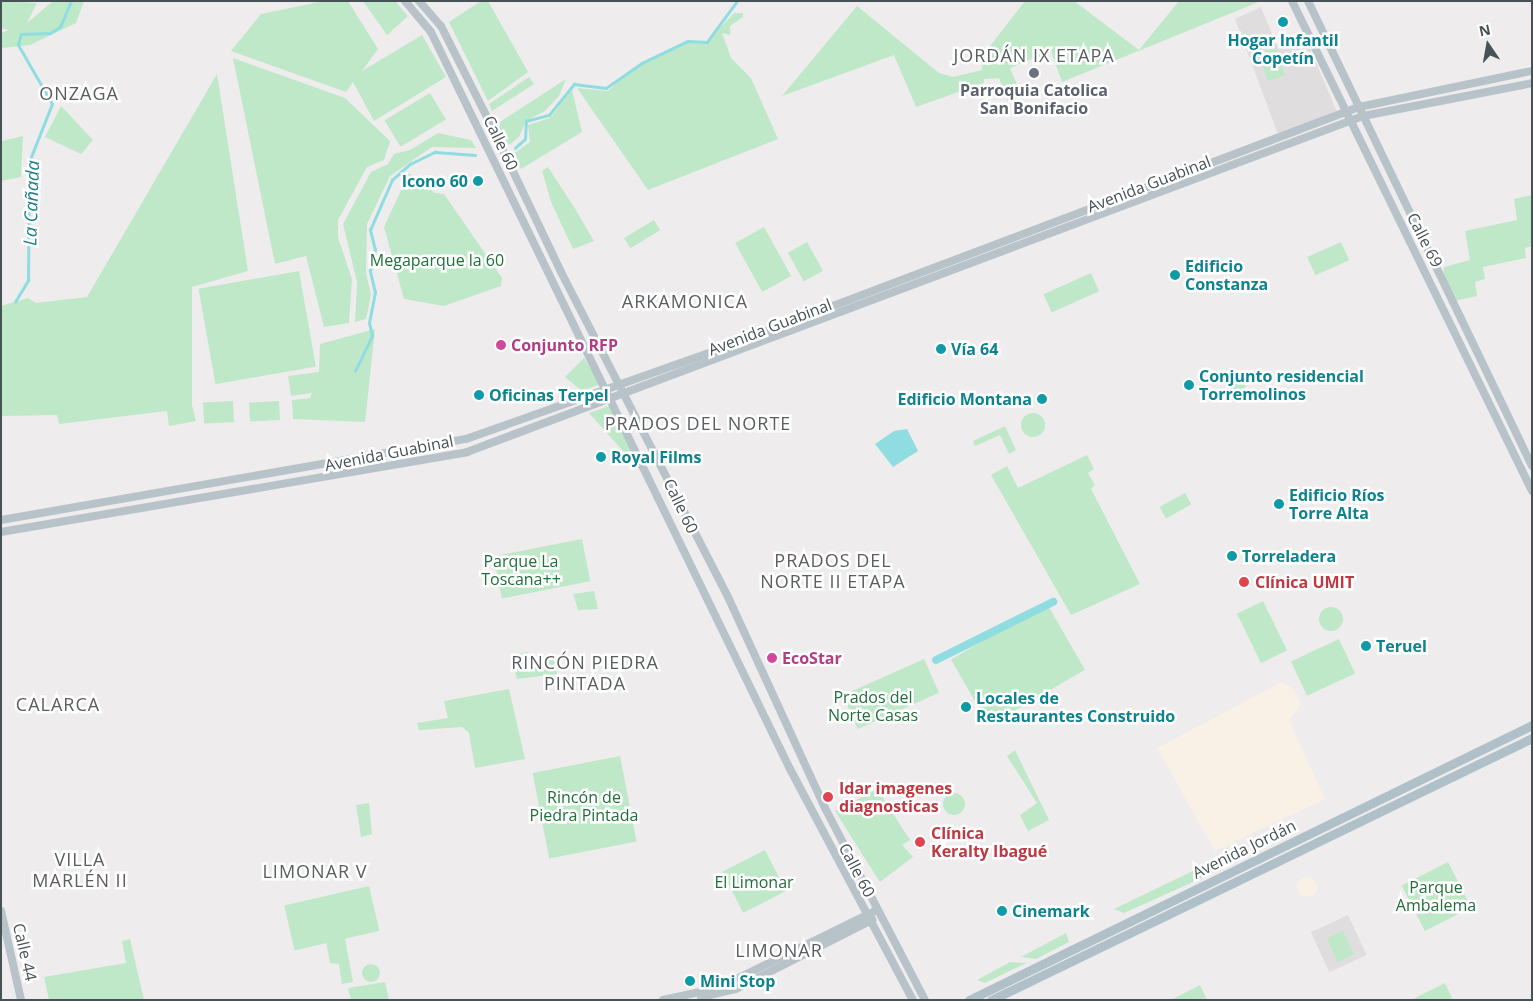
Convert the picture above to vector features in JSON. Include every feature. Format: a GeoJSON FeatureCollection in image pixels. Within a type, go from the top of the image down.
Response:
{"type":"FeatureCollection","features":[{"type":"Feature","properties":{"kind":"main road","name":"Calle 60"},"geometry":{"type":"LineString","coordinates":[[405,1],[431,32],[868,919],[913,1000]]}},
{"type":"Feature","properties":{"kind":"main road","name":"Calle 60"},"geometry":{"type":"LineString","coordinates":[[419,1],[441,26],[624,396],[728,597],[878,913],[924,1000]]}},
{"type":"Feature","properties":{"kind":"main road","name":"Calle 69"},"geometry":{"type":"LineString","coordinates":[[1292,1],[1345,113],[1532,491]]}},
{"type":"Feature","properties":{"kind":"main road","name":"Calle 69"},"geometry":{"type":"LineString","coordinates":[[1308,1],[1532,466]]}},
{"type":"Feature","properties":{"kind":"main road","name":"Avenida Guabinal"},"geometry":{"type":"LineString","coordinates":[[1,520],[466,439],[619,385],[1359,107],[1532,71]]}},
{"type":"Feature","properties":{"kind":"main road","name":"Avenida Guabinal"},"geometry":{"type":"LineString","coordinates":[[1,532],[412,464],[467,452],[624,396],[1363,116],[1532,83]]}},
{"type":"Feature","properties":{"kind":"main road","name":"Avenida Jordán"},"geometry":{"type":"LineString","coordinates":[[968,1000],[1532,725]]}},
{"type":"Feature","properties":{"kind":"main road","name":"Avenida Jordán"},"geometry":{"type":"LineString","coordinates":[[990,1000],[1532,738]]}},
{"type":"Feature","properties":{"kind":"main road","name":"Calle 44"},"geometry":{"type":"LineString","coordinates":[[1,911],[21,1000]]}},
{"type":"Feature","properties":{"kind":"main road"},"geometry":{"type":"LineString","coordinates":[[663,1000],[691,996],[764,968],[878,913]]}},
{"type":"Feature","properties":{"kind":"shaded area"},"geometry":{"type":"Polygon","coordinates":[[[1261,7],[1278,48],[1305,37],[1337,112],[1278,134],[1235,19],[1261,7]]]}},
{"type":"Feature","properties":{"kind":"shaded area"},"geometry":{"type":"Polygon","coordinates":[[[1282,682],[1294,689],[1301,705],[1289,720],[1325,799],[1215,851],[1157,748],[1282,682]]]}},
{"type":"Feature","properties":{"kind":"shaded area"},"geometry":{"type":"Polygon","coordinates":[[[1307,877],[1314,880],[1317,887],[1314,894],[1307,897],[1300,894],[1297,887],[1300,880],[1307,877]]]}},
{"type":"Feature","properties":{"kind":"shaded area"},"geometry":{"type":"Polygon","coordinates":[[[1348,915],[1367,955],[1329,972],[1311,932],[1348,915]]]}},
{"type":"Feature","properties":{"kind":"green space"},"geometry":{"type":"Polygon","coordinates":[[[1,1],[37,3],[27,23],[53,1],[84,1],[76,23],[30,45],[1,48],[1,33],[9,30],[1,28],[1,1]]]}},
{"type":"Feature","properties":{"kind":"green space"},"geometry":{"type":"Polygon","coordinates":[[[324,1],[348,1],[378,49],[362,71],[422,35],[446,77],[374,121],[353,82],[346,92],[231,51],[261,14],[324,1]]]}},
{"type":"Feature","properties":{"kind":"green space"},"geometry":{"type":"Polygon","coordinates":[[[363,1],[395,1],[408,16],[387,35],[363,1]]]}},
{"type":"Feature","properties":{"kind":"green space"},"geometry":{"type":"Polygon","coordinates":[[[481,1],[488,1],[528,72],[488,101],[449,22],[481,1]]]}},
{"type":"Feature","properties":{"kind":"green space"},"geometry":{"type":"Polygon","coordinates":[[[1025,1],[1074,1],[1139,50],[1179,1],[1261,1],[1062,82],[1051,51],[1010,68],[1022,97],[1008,102],[999,78],[984,79],[984,83],[916,107],[894,55],[782,96],[857,6],[939,73],[953,77],[982,70],[983,55],[1025,1]]]}},
{"type":"Feature","properties":{"kind":"green space"},"geometry":{"type":"Polygon","coordinates":[[[734,13],[743,13],[743,17],[730,26],[730,35],[722,33],[731,58],[751,78],[778,139],[648,190],[577,88],[608,91],[633,68],[688,41],[707,42],[734,13]]]}},
{"type":"Feature","properties":{"kind":"green space"},"geometry":{"type":"Polygon","coordinates":[[[1276,48],[1285,76],[1268,81],[1259,54],[1276,48]]]}},
{"type":"Feature","properties":{"kind":"green space"},"geometry":{"type":"Polygon","coordinates":[[[233,58],[345,98],[390,141],[384,160],[367,167],[338,220],[338,237],[352,279],[349,323],[324,327],[306,256],[275,264],[233,58]]]}},
{"type":"Feature","properties":{"kind":"green space"},"geometry":{"type":"Polygon","coordinates":[[[217,74],[248,271],[192,287],[192,405],[196,421],[169,426],[167,411],[59,424],[57,415],[1,416],[1,306],[28,298],[36,303],[87,297],[217,74]]]}},
{"type":"Feature","properties":{"kind":"green space"},"geometry":{"type":"Polygon","coordinates":[[[529,77],[534,84],[492,111],[489,104],[529,77]]]}},
{"type":"Feature","properties":{"kind":"green space"},"geometry":{"type":"Polygon","coordinates":[[[566,79],[559,96],[545,111],[526,121],[519,137],[509,145],[497,124],[566,79]]]}},
{"type":"Feature","properties":{"kind":"green space"},"geometry":{"type":"Polygon","coordinates":[[[572,90],[582,132],[521,169],[512,155],[530,142],[528,125],[550,118],[572,90]]]}},
{"type":"Feature","properties":{"kind":"green space"},"geometry":{"type":"Polygon","coordinates":[[[430,93],[446,120],[401,147],[385,120],[430,93]]]}},
{"type":"Feature","properties":{"kind":"green space","name":"ONZAGA"},"geometry":{"type":"Polygon","coordinates":[[[61,106],[93,140],[81,154],[45,137],[61,106]]]}},
{"type":"Feature","properties":{"kind":"green space"},"geometry":{"type":"Polygon","coordinates":[[[438,133],[471,140],[476,148],[432,147],[390,176],[367,224],[366,273],[371,295],[366,319],[355,322],[357,282],[343,224],[371,172],[388,164],[394,154],[410,150],[438,133]]]}},
{"type":"Feature","properties":{"kind":"green space"},"geometry":{"type":"Polygon","coordinates":[[[23,136],[21,177],[1,181],[2,141],[23,136]]]}},
{"type":"Feature","properties":{"kind":"green space"},"geometry":{"type":"Polygon","coordinates":[[[548,167],[594,241],[573,249],[551,202],[542,171],[548,167]]]}},
{"type":"Feature","properties":{"kind":"green space","name":"Megaparque la 60"},"geometry":{"type":"Polygon","coordinates":[[[409,173],[435,193],[444,194],[502,278],[501,286],[444,306],[404,299],[384,227],[409,173]]]}},
{"type":"Feature","properties":{"kind":"green space"},"geometry":{"type":"Polygon","coordinates":[[[1532,195],[1532,246],[1525,248],[1526,258],[1483,267],[1485,279],[1475,282],[1477,296],[1454,301],[1443,280],[1444,267],[1470,260],[1465,231],[1517,220],[1514,199],[1532,195]]]}},
{"type":"Feature","properties":{"kind":"green space"},"geometry":{"type":"Polygon","coordinates":[[[654,220],[660,230],[630,248],[624,238],[654,220]]]}},
{"type":"Feature","properties":{"kind":"green space"},"geometry":{"type":"Polygon","coordinates":[[[764,227],[791,276],[762,292],[735,243],[764,227]]]}},
{"type":"Feature","properties":{"kind":"green space"},"geometry":{"type":"Polygon","coordinates":[[[807,242],[823,271],[804,282],[788,253],[807,242]]]}},
{"type":"Feature","properties":{"kind":"green space"},"geometry":{"type":"Polygon","coordinates":[[[1341,242],[1349,260],[1315,275],[1307,257],[1341,242]]]}},
{"type":"Feature","properties":{"kind":"green space"},"geometry":{"type":"Polygon","coordinates":[[[299,271],[316,367],[215,384],[199,289],[299,271]]]}},
{"type":"Feature","properties":{"kind":"green space"},"geometry":{"type":"Polygon","coordinates":[[[1091,273],[1099,291],[1052,312],[1043,294],[1091,273]]]}},
{"type":"Feature","properties":{"kind":"green space"},"geometry":{"type":"Polygon","coordinates":[[[375,329],[365,422],[293,419],[292,400],[310,398],[312,393],[291,396],[288,376],[319,372],[320,344],[375,329]]]}},
{"type":"Feature","properties":{"kind":"green space"},"geometry":{"type":"Polygon","coordinates":[[[584,358],[601,384],[582,391],[565,377],[584,358]]]}},
{"type":"Feature","properties":{"kind":"green space"},"geometry":{"type":"Polygon","coordinates":[[[1233,375],[1241,375],[1246,380],[1244,391],[1233,393],[1228,388],[1228,380],[1233,375]]]}},
{"type":"Feature","properties":{"kind":"green space"},"geometry":{"type":"Polygon","coordinates":[[[233,401],[234,422],[204,424],[203,403],[233,401]]]}},
{"type":"Feature","properties":{"kind":"green space"},"geometry":{"type":"Polygon","coordinates":[[[279,401],[280,420],[250,422],[249,403],[279,401]]]}},
{"type":"Feature","properties":{"kind":"green space"},"geometry":{"type":"Polygon","coordinates":[[[612,405],[649,480],[589,413],[612,405]]]}},
{"type":"Feature","properties":{"kind":"green space"},"geometry":{"type":"Polygon","coordinates":[[[1033,413],[1042,416],[1045,425],[1042,434],[1033,437],[1024,434],[1021,425],[1024,416],[1033,413]]]}},
{"type":"Feature","properties":{"kind":"green space"},"geometry":{"type":"Polygon","coordinates":[[[1005,426],[1016,450],[1009,454],[1000,435],[975,446],[973,441],[1005,426]]]}},
{"type":"Feature","properties":{"kind":"green space"},"geometry":{"type":"Polygon","coordinates":[[[1087,455],[1094,469],[1088,473],[1095,485],[1091,489],[1140,584],[1071,615],[991,475],[1007,466],[1018,488],[1087,455]]]}},
{"type":"Feature","properties":{"kind":"green space"},"geometry":{"type":"Polygon","coordinates":[[[1185,493],[1191,504],[1166,518],[1160,507],[1185,493]]]}},
{"type":"Feature","properties":{"kind":"green space","name":"Parque La Toscana++"},"geometry":{"type":"Polygon","coordinates":[[[582,539],[590,581],[502,598],[494,556],[582,539]]]}},
{"type":"Feature","properties":{"kind":"green space"},"geometry":{"type":"Polygon","coordinates":[[[594,591],[598,609],[578,610],[573,594],[594,591]]]}},
{"type":"Feature","properties":{"kind":"green space"},"geometry":{"type":"Polygon","coordinates":[[[1263,601],[1287,650],[1261,663],[1237,614],[1263,601]]]}},
{"type":"Feature","properties":{"kind":"green space"},"geometry":{"type":"Polygon","coordinates":[[[1047,604],[1085,670],[989,725],[951,660],[1047,604]]]}},
{"type":"Feature","properties":{"kind":"green space"},"geometry":{"type":"Polygon","coordinates":[[[1331,607],[1336,608],[1342,614],[1342,624],[1336,630],[1331,631],[1326,630],[1320,624],[1319,619],[1320,614],[1326,608],[1331,607]]]}},
{"type":"Feature","properties":{"kind":"green space"},"geometry":{"type":"Polygon","coordinates":[[[1339,639],[1355,673],[1307,696],[1291,661],[1339,639]]]}},
{"type":"Feature","properties":{"kind":"green space"},"geometry":{"type":"Polygon","coordinates":[[[528,652],[531,659],[553,655],[557,674],[517,679],[511,655],[528,652]]]}},
{"type":"Feature","properties":{"kind":"green space","name":"Prados del Norte Casas"},"geometry":{"type":"Polygon","coordinates":[[[924,659],[939,693],[858,729],[843,695],[924,659]]]}},
{"type":"Feature","properties":{"kind":"green space"},"geometry":{"type":"Polygon","coordinates":[[[509,689],[525,759],[475,768],[469,733],[462,727],[419,730],[417,723],[448,718],[444,701],[509,689]]]}},
{"type":"Feature","properties":{"kind":"green space"},"geometry":{"type":"Polygon","coordinates":[[[1015,750],[1049,820],[1028,831],[1020,815],[1037,803],[1007,756],[1015,750]]]}},
{"type":"Feature","properties":{"kind":"green space","name":"Rincón de Piedra Pintada"},"geometry":{"type":"Polygon","coordinates":[[[620,756],[637,841],[549,858],[533,773],[620,756]]]}},
{"type":"Feature","properties":{"kind":"green space"},"geometry":{"type":"Polygon","coordinates":[[[877,789],[910,840],[902,845],[913,857],[880,882],[835,811],[877,789]]]}},
{"type":"Feature","properties":{"kind":"green space"},"geometry":{"type":"Polygon","coordinates":[[[954,793],[962,796],[965,804],[962,812],[954,815],[946,812],[943,804],[946,796],[954,793]]]}},
{"type":"Feature","properties":{"kind":"green space"},"geometry":{"type":"Polygon","coordinates":[[[369,803],[372,834],[361,837],[356,805],[369,803]]]}},
{"type":"Feature","properties":{"kind":"green space","name":"El Limonar"},"geometry":{"type":"Polygon","coordinates":[[[765,850],[786,891],[743,913],[722,872],[765,850]]]}},
{"type":"Feature","properties":{"kind":"green space","name":"Parque Ambalema"},"geometry":{"type":"Polygon","coordinates":[[[1448,862],[1471,907],[1425,931],[1402,886],[1448,862]]]}},
{"type":"Feature","properties":{"kind":"green space"},"geometry":{"type":"Polygon","coordinates":[[[1197,869],[1202,878],[1124,913],[1114,909],[1197,869]]]}},
{"type":"Feature","properties":{"kind":"green space"},"geometry":{"type":"Polygon","coordinates":[[[369,886],[379,931],[295,950],[284,906],[369,886]]]}},
{"type":"Feature","properties":{"kind":"green space"},"geometry":{"type":"Polygon","coordinates":[[[1343,931],[1354,955],[1338,962],[1327,939],[1343,931]]]}},
{"type":"Feature","properties":{"kind":"green space"},"geometry":{"type":"Polygon","coordinates":[[[1066,933],[1069,942],[1036,959],[1021,957],[1066,933]]]}},
{"type":"Feature","properties":{"kind":"green space"},"geometry":{"type":"Polygon","coordinates":[[[345,938],[353,982],[342,984],[339,964],[330,963],[326,941],[345,938]]]}},
{"type":"Feature","properties":{"kind":"green space"},"geometry":{"type":"Polygon","coordinates":[[[130,939],[144,1000],[49,1000],[44,977],[126,963],[122,941],[130,939]]]}},
{"type":"Feature","properties":{"kind":"green space"},"geometry":{"type":"Polygon","coordinates":[[[1010,962],[1026,963],[985,983],[977,980],[1010,962]]]}},
{"type":"Feature","properties":{"kind":"green space"},"geometry":{"type":"Polygon","coordinates":[[[367,964],[375,964],[380,969],[378,980],[367,982],[362,977],[362,969],[367,964]]]}},
{"type":"Feature","properties":{"kind":"green space"},"geometry":{"type":"Polygon","coordinates":[[[385,982],[389,1000],[351,1000],[348,988],[385,982]]]}},
{"type":"Feature","properties":{"kind":"green space"},"geometry":{"type":"Polygon","coordinates":[[[1445,983],[1453,1000],[1411,1000],[1445,983]]]}},
{"type":"Feature","properties":{"kind":"green space"},"geometry":{"type":"Polygon","coordinates":[[[1200,985],[1207,1000],[1171,1000],[1200,985]]]}},
{"type":"Feature","properties":{"kind":"water"},"geometry":{"type":"Polygon","coordinates":[[[907,429],[918,451],[893,467],[875,444],[894,431],[907,429]]]}},
{"type":"Feature","properties":{"kind":"waterway","name":"La Cañada"},"geometry":{"type":"LineString","coordinates":[[15,302],[28,280],[29,162],[52,104],[18,45],[21,34],[50,33],[60,27],[71,1]]}},
{"type":"Feature","properties":{"kind":"waterway"},"geometry":{"type":"LineString","coordinates":[[515,148],[525,139],[526,121],[549,115],[574,84],[606,88],[642,63],[688,41],[707,42],[737,1]]}},
{"type":"Feature","properties":{"kind":"waterway"},"geometry":{"type":"LineString","coordinates":[[355,371],[372,336],[369,323],[375,293],[370,271],[375,250],[370,230],[392,180],[410,164],[435,152],[475,155]]}},
{"type":"Feature","properties":{"kind":"waterway"},"geometry":{"type":"LineString","coordinates":[[936,660],[1053,602]]}},
{"type":"Feature","properties":{"kind":"place","name":"Hogar Infantil Copetín"},"geometry":{"type":"Point","coordinates":[1283,22]}},
{"type":"Feature","properties":{"kind":"place","name":"Parroquia Catolica San Bonifacio"},"geometry":{"type":"Point","coordinates":[1034,73]}},
{"type":"Feature","properties":{"kind":"place","name":"Icono 60"},"geometry":{"type":"Point","coordinates":[478,181]}},
{"type":"Feature","properties":{"kind":"place","name":"Edificio Constanza"},"geometry":{"type":"Point","coordinates":[1175,275]}},
{"type":"Feature","properties":{"kind":"place","name":"Conjunto RFP"},"geometry":{"type":"Point","coordinates":[501,345]}},
{"type":"Feature","properties":{"kind":"place","name":"Vía 64"},"geometry":{"type":"Point","coordinates":[941,349]}},
{"type":"Feature","properties":{"kind":"place","name":"Conjunto residencial Torremolinos"},"geometry":{"type":"Point","coordinates":[1189,385]}},
{"type":"Feature","properties":{"kind":"place","name":"Oficinas Terpel"},"geometry":{"type":"Point","coordinates":[479,395]}},
{"type":"Feature","properties":{"kind":"place","name":"Edificio Montana"},"geometry":{"type":"Point","coordinates":[1042,399]}},
{"type":"Feature","properties":{"kind":"place","name":"Royal Films"},"geometry":{"type":"Point","coordinates":[601,457]}},
{"type":"Feature","properties":{"kind":"place","name":"Edificio Ríos Torre Alta"},"geometry":{"type":"Point","coordinates":[1279,504]}},
{"type":"Feature","properties":{"kind":"place","name":"Torreladera"},"geometry":{"type":"Point","coordinates":[1232,556]}},
{"type":"Feature","properties":{"kind":"place","name":"Clínica UMIT"},"geometry":{"type":"Point","coordinates":[1244,582]}},
{"type":"Feature","properties":{"kind":"place","name":"Teruel"},"geometry":{"type":"Point","coordinates":[1366,646]}},
{"type":"Feature","properties":{"kind":"place","name":"EcoStar"},"geometry":{"type":"Point","coordinates":[772,658]}},
{"type":"Feature","properties":{"kind":"place","name":"Locales de Restaurantes Construido"},"geometry":{"type":"Point","coordinates":[966,707]}},
{"type":"Feature","properties":{"kind":"place","name":"Idar imagenes diagnosticas"},"geometry":{"type":"Point","coordinates":[828,797]}},
{"type":"Feature","properties":{"kind":"place","name":"Clínica Keralty Ibagué"},"geometry":{"type":"Point","coordinates":[920,842]}},
{"type":"Feature","properties":{"kind":"place","name":"Cinemark"},"geometry":{"type":"Point","coordinates":[1002,911]}},
{"type":"Feature","properties":{"kind":"place","name":"Mini Stop"},"geometry":{"type":"Point","coordinates":[690,981]}},
{"type":"Feature","properties":{"kind":"district","name":"JORDÁN IX ETAPA"},"geometry":{"type":"Point","coordinates":[1034,55]}},
{"type":"Feature","properties":{"kind":"district","name":"ONZAGA"},"geometry":{"type":"Point","coordinates":[79,93]}},
{"type":"Feature","properties":{"kind":"district","name":"ARKAMONICA"},"geometry":{"type":"Point","coordinates":[685,301]}},
{"type":"Feature","properties":{"kind":"district","name":"PRADOS DEL NORTE"},"geometry":{"type":"Point","coordinates":[698,423]}},
{"type":"Feature","properties":{"kind":"district","name":"PRADOS DEL NORTE II ETAPA"},"geometry":{"type":"Point","coordinates":[833,571]}},
{"type":"Feature","properties":{"kind":"district","name":"RINCÓN PIEDRA PINTADA"},"geometry":{"type":"Point","coordinates":[585,673]}},
{"type":"Feature","properties":{"kind":"district","name":"CALARCA"},"geometry":{"type":"Point","coordinates":[58,704]}},
{"type":"Feature","properties":{"kind":"district","name":"VILLA MARLÉN II"},"geometry":{"type":"Point","coordinates":[80,870]}},
{"type":"Feature","properties":{"kind":"district","name":"LIMONAR V"},"geometry":{"type":"Point","coordinates":[315,871]}},
{"type":"Feature","properties":{"kind":"district","name":"LIMONAR"},"geometry":{"type":"Point","coordinates":[779,950]}}]}
